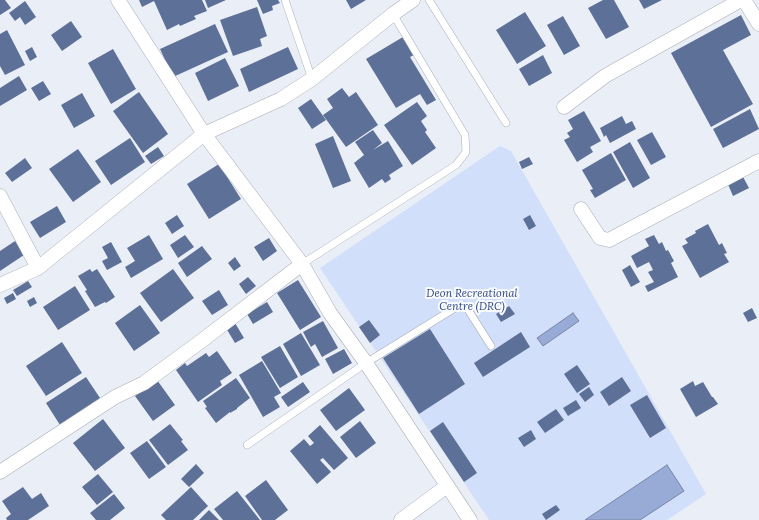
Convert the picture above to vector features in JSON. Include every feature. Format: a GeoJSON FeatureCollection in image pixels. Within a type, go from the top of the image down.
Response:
{"type":"FeatureCollection","features":[{"type":"Feature","properties":{"kind":"street"},"geometry":{"type":"LineString","coordinates":[[118,0],[204,134],[302,264],[330,313],[366,363],[470,520]]}},
{"type":"Feature","properties":{"kind":"street"},"geometry":{"type":"LineString","coordinates":[[0,286],[38,268],[204,134],[281,99],[312,79],[393,14],[413,0]]}},
{"type":"Feature","properties":{"kind":"street"},"geometry":{"type":"LineString","coordinates":[[564,107],[605,76],[741,0]]}},
{"type":"Feature","properties":{"kind":"street"},"geometry":{"type":"LineString","coordinates":[[744,0],[759,24]]}},
{"type":"Feature","properties":{"kind":"street"},"geometry":{"type":"LineString","coordinates":[[581,209],[600,238],[610,240],[759,161]]}},
{"type":"Feature","properties":{"kind":"street"},"geometry":{"type":"LineString","coordinates":[[0,196],[38,268]]}},
{"type":"Feature","properties":{"kind":"street"},"geometry":{"type":"LineString","coordinates":[[0,472],[115,397],[144,383],[302,264]]}},
{"type":"Feature","properties":{"kind":"street"},"geometry":{"type":"LineString","coordinates":[[401,520],[447,486]]}},
{"type":"Feature","properties":{"kind":"lane"},"geometry":{"type":"LineString","coordinates":[[285,0],[312,79]]}},
{"type":"Feature","properties":{"kind":"lane"},"geometry":{"type":"LineString","coordinates":[[429,0],[506,123]]}},
{"type":"Feature","properties":{"kind":"lane"},"geometry":{"type":"LineString","coordinates":[[302,264],[456,165],[466,152],[465,135],[393,14]]}},
{"type":"Feature","properties":{"kind":"lane"},"geometry":{"type":"LineString","coordinates":[[246,445],[366,363],[458,306],[463,305],[467,308],[491,346]]}},
{"type":"Feature","properties":{"kind":"green space","name":"Deon Recreational Centre (DRC)"},"geometry":{"type":"Polygon","coordinates":[[[500,146],[511,151],[706,494],[667,520],[489,520],[320,268],[500,146]]]}},
{"type":"Feature","properties":{"kind":"shaded area"},"geometry":{"type":"Polygon","coordinates":[[[573,313],[579,321],[543,346],[537,338],[573,313]]]}},
{"type":"Feature","properties":{"kind":"shaded area"},"geometry":{"type":"Polygon","coordinates":[[[667,465],[684,491],[640,520],[585,520],[667,465]]]}},
{"type":"Feature","properties":{"kind":"building"},"geometry":{"type":"Polygon","coordinates":[[[0,0],[5,0],[11,8],[0,15],[0,0]]]}},
{"type":"Feature","properties":{"kind":"building"},"geometry":{"type":"Polygon","coordinates":[[[139,0],[202,0],[207,11],[194,16],[196,19],[180,26],[179,24],[167,30],[154,1],[142,7],[139,0]]]}},
{"type":"Feature","properties":{"kind":"building"},"geometry":{"type":"Polygon","coordinates":[[[205,0],[226,0],[208,8],[205,0]]]}},
{"type":"Feature","properties":{"kind":"building"},"geometry":{"type":"Polygon","coordinates":[[[257,0],[278,0],[280,3],[272,6],[273,10],[263,14],[257,0]]]}},
{"type":"Feature","properties":{"kind":"building"},"geometry":{"type":"Polygon","coordinates":[[[346,0],[366,0],[351,9],[346,0]]]}},
{"type":"Feature","properties":{"kind":"building"},"geometry":{"type":"Polygon","coordinates":[[[603,0],[614,0],[629,27],[606,39],[588,8],[603,0]]]}},
{"type":"Feature","properties":{"kind":"building"},"geometry":{"type":"Polygon","coordinates":[[[639,0],[662,0],[644,9],[639,0]]]}},
{"type":"Feature","properties":{"kind":"building"},"geometry":{"type":"Polygon","coordinates":[[[25,1],[36,17],[25,25],[20,17],[15,21],[9,13],[25,1]]]}},
{"type":"Feature","properties":{"kind":"building"},"geometry":{"type":"Polygon","coordinates":[[[257,7],[267,36],[260,39],[262,46],[233,56],[220,20],[257,7]]]}},
{"type":"Feature","properties":{"kind":"building"},"geometry":{"type":"Polygon","coordinates":[[[525,12],[546,46],[517,64],[496,30],[525,12]]]}},
{"type":"Feature","properties":{"kind":"building"},"geometry":{"type":"Polygon","coordinates":[[[741,15],[751,35],[723,50],[753,104],[711,127],[671,53],[741,15]]]}},
{"type":"Feature","properties":{"kind":"building"},"geometry":{"type":"Polygon","coordinates":[[[563,16],[580,46],[564,55],[547,25],[563,16]]]}},
{"type":"Feature","properties":{"kind":"building"},"geometry":{"type":"Polygon","coordinates":[[[71,21],[82,37],[62,51],[51,35],[71,21]]]}},
{"type":"Feature","properties":{"kind":"building"},"geometry":{"type":"Polygon","coordinates":[[[215,24],[228,52],[173,77],[160,49],[215,24]]]}},
{"type":"Feature","properties":{"kind":"building"},"geometry":{"type":"Polygon","coordinates":[[[7,30],[25,65],[5,75],[0,66],[0,34],[7,30]]]}},
{"type":"Feature","properties":{"kind":"building"},"geometry":{"type":"Polygon","coordinates":[[[403,37],[414,55],[410,57],[436,100],[427,105],[420,94],[396,108],[366,59],[403,37]]]}},
{"type":"Feature","properties":{"kind":"building"},"geometry":{"type":"Polygon","coordinates":[[[32,47],[37,57],[30,61],[25,51],[32,47]]]}},
{"type":"Feature","properties":{"kind":"building"},"geometry":{"type":"Polygon","coordinates":[[[288,47],[298,69],[249,92],[240,69],[288,47]]]}},
{"type":"Feature","properties":{"kind":"building"},"geometry":{"type":"Polygon","coordinates":[[[113,49],[136,89],[111,104],[88,63],[113,49]]]}},
{"type":"Feature","properties":{"kind":"building"},"geometry":{"type":"Polygon","coordinates":[[[543,55],[552,73],[529,86],[519,69],[543,55]]]}},
{"type":"Feature","properties":{"kind":"building"},"geometry":{"type":"Polygon","coordinates":[[[225,58],[239,86],[208,101],[195,73],[225,58]]]}},
{"type":"Feature","properties":{"kind":"building"},"geometry":{"type":"Polygon","coordinates":[[[19,76],[27,90],[0,106],[0,88],[19,76]]]}},
{"type":"Feature","properties":{"kind":"building"},"geometry":{"type":"Polygon","coordinates":[[[43,81],[51,94],[39,101],[31,88],[43,81]]]}},
{"type":"Feature","properties":{"kind":"building"},"geometry":{"type":"Polygon","coordinates":[[[342,88],[349,97],[356,92],[378,125],[346,147],[323,115],[333,108],[327,99],[342,88]]]}},
{"type":"Feature","properties":{"kind":"building"},"geometry":{"type":"Polygon","coordinates":[[[139,92],[168,134],[143,153],[113,111],[139,92]]]}},
{"type":"Feature","properties":{"kind":"building"},"geometry":{"type":"Polygon","coordinates":[[[82,93],[95,116],[74,128],[61,105],[82,93]]]}},
{"type":"Feature","properties":{"kind":"building"},"geometry":{"type":"Polygon","coordinates":[[[311,99],[326,120],[312,129],[298,108],[311,99]]]}},
{"type":"Feature","properties":{"kind":"building"},"geometry":{"type":"Polygon","coordinates":[[[417,102],[427,116],[421,121],[427,130],[425,132],[436,148],[412,165],[384,125],[417,102]]]}},
{"type":"Feature","properties":{"kind":"building"},"geometry":{"type":"Polygon","coordinates":[[[750,109],[759,129],[723,148],[713,129],[750,109]]]}},
{"type":"Feature","properties":{"kind":"building"},"geometry":{"type":"Polygon","coordinates":[[[584,111],[601,141],[590,147],[593,152],[577,162],[564,140],[570,137],[567,133],[573,129],[568,120],[584,111]]]}},
{"type":"Feature","properties":{"kind":"building"},"geometry":{"type":"Polygon","coordinates":[[[622,116],[626,124],[632,121],[636,129],[610,143],[606,135],[604,137],[600,128],[622,116]]]}},
{"type":"Feature","properties":{"kind":"building"},"geometry":{"type":"Polygon","coordinates":[[[373,130],[382,143],[373,150],[388,141],[403,166],[389,175],[391,179],[385,183],[382,179],[369,188],[354,163],[364,155],[355,142],[373,130]]]}},
{"type":"Feature","properties":{"kind":"building"},"geometry":{"type":"Polygon","coordinates":[[[652,132],[666,157],[651,165],[637,140],[652,132]]]}},
{"type":"Feature","properties":{"kind":"building"},"geometry":{"type":"Polygon","coordinates":[[[333,136],[351,181],[333,188],[315,144],[333,136]]]}},
{"type":"Feature","properties":{"kind":"building"},"geometry":{"type":"Polygon","coordinates":[[[130,138],[145,162],[111,185],[95,161],[130,138]]]}},
{"type":"Feature","properties":{"kind":"building"},"geometry":{"type":"Polygon","coordinates":[[[630,142],[650,178],[633,188],[613,152],[630,142]]]}},
{"type":"Feature","properties":{"kind":"building"},"geometry":{"type":"Polygon","coordinates":[[[158,147],[164,156],[151,164],[145,156],[158,147]]]}},
{"type":"Feature","properties":{"kind":"building"},"geometry":{"type":"Polygon","coordinates":[[[78,149],[101,182],[73,202],[49,169],[78,149]]]}},
{"type":"Feature","properties":{"kind":"building"},"geometry":{"type":"Polygon","coordinates":[[[611,153],[626,180],[595,198],[590,190],[593,189],[582,170],[611,153]]]}},
{"type":"Feature","properties":{"kind":"building"},"geometry":{"type":"Polygon","coordinates":[[[529,157],[533,164],[522,169],[519,162],[529,157]]]}},
{"type":"Feature","properties":{"kind":"building"},"geometry":{"type":"Polygon","coordinates":[[[25,158],[32,168],[12,182],[5,173],[25,158]]]}},
{"type":"Feature","properties":{"kind":"building"},"geometry":{"type":"Polygon","coordinates":[[[219,164],[241,199],[209,219],[187,184],[219,164]]]}},
{"type":"Feature","properties":{"kind":"building"},"geometry":{"type":"Polygon","coordinates":[[[742,175],[749,188],[733,196],[727,182],[742,175]]]}},
{"type":"Feature","properties":{"kind":"building"},"geometry":{"type":"Polygon","coordinates":[[[57,206],[66,222],[40,238],[30,222],[57,206]]]}},
{"type":"Feature","properties":{"kind":"building"},"geometry":{"type":"Polygon","coordinates":[[[177,215],[184,226],[172,234],[165,223],[177,215]]]}},
{"type":"Feature","properties":{"kind":"building"},"geometry":{"type":"Polygon","coordinates":[[[530,215],[536,226],[529,230],[523,219],[530,215]]]}},
{"type":"Feature","properties":{"kind":"building"},"geometry":{"type":"Polygon","coordinates":[[[708,224],[719,245],[722,243],[727,253],[724,254],[729,262],[700,278],[682,246],[688,243],[685,239],[696,233],[695,231],[708,224]]]}},
{"type":"Feature","properties":{"kind":"building"},"geometry":{"type":"Polygon","coordinates":[[[149,235],[163,259],[131,278],[125,267],[135,261],[127,248],[149,235]]]}},
{"type":"Feature","properties":{"kind":"building"},"geometry":{"type":"Polygon","coordinates":[[[185,235],[194,247],[178,258],[170,245],[185,235]]]}},
{"type":"Feature","properties":{"kind":"building"},"geometry":{"type":"Polygon","coordinates":[[[654,235],[659,244],[662,242],[666,251],[668,250],[674,261],[671,263],[678,277],[648,292],[645,286],[654,282],[648,272],[653,270],[649,262],[637,268],[631,256],[649,246],[645,239],[654,235]]]}},
{"type":"Feature","properties":{"kind":"building"},"geometry":{"type":"Polygon","coordinates":[[[269,238],[277,251],[263,261],[254,247],[269,238]]]}},
{"type":"Feature","properties":{"kind":"building"},"geometry":{"type":"Polygon","coordinates":[[[15,241],[24,255],[0,271],[0,251],[15,241]]]}},
{"type":"Feature","properties":{"kind":"building"},"geometry":{"type":"Polygon","coordinates":[[[111,242],[122,262],[107,270],[102,261],[108,258],[102,247],[111,242]]]}},
{"type":"Feature","properties":{"kind":"building"},"geometry":{"type":"Polygon","coordinates":[[[202,246],[212,259],[187,277],[178,263],[202,246]]]}},
{"type":"Feature","properties":{"kind":"building"},"geometry":{"type":"Polygon","coordinates":[[[235,257],[241,266],[234,271],[228,263],[235,257]]]}},
{"type":"Feature","properties":{"kind":"building"},"geometry":{"type":"Polygon","coordinates":[[[630,265],[640,282],[631,287],[622,270],[630,265]]]}},
{"type":"Feature","properties":{"kind":"building"},"geometry":{"type":"Polygon","coordinates":[[[90,269],[92,272],[97,269],[115,297],[106,303],[105,302],[95,307],[78,276],[90,269]]]}},
{"type":"Feature","properties":{"kind":"building"},"geometry":{"type":"Polygon","coordinates":[[[173,269],[194,298],[161,322],[140,293],[173,269]]]}},
{"type":"Feature","properties":{"kind":"building"},"geometry":{"type":"Polygon","coordinates":[[[248,277],[256,286],[246,294],[239,284],[248,277]]]}},
{"type":"Feature","properties":{"kind":"building"},"geometry":{"type":"Polygon","coordinates":[[[298,280],[321,317],[300,330],[277,293],[298,280]]]}},
{"type":"Feature","properties":{"kind":"building"},"geometry":{"type":"Polygon","coordinates":[[[28,281],[32,287],[17,296],[13,290],[28,281]]]}},
{"type":"Feature","properties":{"kind":"building"},"geometry":{"type":"Polygon","coordinates":[[[75,286],[90,310],[58,330],[43,307],[75,286]]]}},
{"type":"Feature","properties":{"kind":"building"},"geometry":{"type":"Polygon","coordinates":[[[219,290],[228,305],[212,315],[202,301],[219,290]]]}},
{"type":"Feature","properties":{"kind":"building"},"geometry":{"type":"Polygon","coordinates":[[[13,293],[16,299],[7,304],[4,298],[13,293]]]}},
{"type":"Feature","properties":{"kind":"building"},"geometry":{"type":"Polygon","coordinates":[[[34,297],[37,303],[30,307],[27,301],[34,297]]]}},
{"type":"Feature","properties":{"kind":"building"},"geometry":{"type":"Polygon","coordinates":[[[267,302],[273,312],[253,324],[247,314],[267,302]]]}},
{"type":"Feature","properties":{"kind":"building"},"geometry":{"type":"Polygon","coordinates":[[[140,305],[160,333],[134,351],[115,323],[140,305]]]}},
{"type":"Feature","properties":{"kind":"building"},"geometry":{"type":"Polygon","coordinates":[[[509,306],[515,314],[501,322],[496,314],[509,306]]]}},
{"type":"Feature","properties":{"kind":"building"},"geometry":{"type":"Polygon","coordinates":[[[752,308],[757,318],[748,322],[743,313],[752,308]]]}},
{"type":"Feature","properties":{"kind":"building"},"geometry":{"type":"Polygon","coordinates":[[[369,320],[380,335],[370,343],[359,327],[369,320]]]}},
{"type":"Feature","properties":{"kind":"building"},"geometry":{"type":"Polygon","coordinates":[[[323,321],[338,348],[322,357],[315,344],[311,347],[303,332],[323,321]]]}},
{"type":"Feature","properties":{"kind":"building"},"geometry":{"type":"Polygon","coordinates":[[[235,323],[244,338],[235,343],[226,328],[235,323]]]}},
{"type":"Feature","properties":{"kind":"building"},"geometry":{"type":"Polygon","coordinates":[[[430,329],[465,384],[419,414],[383,358],[430,329]]]}},
{"type":"Feature","properties":{"kind":"building"},"geometry":{"type":"Polygon","coordinates":[[[521,332],[530,347],[483,377],[474,363],[521,332]]]}},
{"type":"Feature","properties":{"kind":"building"},"geometry":{"type":"Polygon","coordinates":[[[301,333],[320,365],[301,376],[283,344],[301,333]]]}},
{"type":"Feature","properties":{"kind":"building"},"geometry":{"type":"Polygon","coordinates":[[[62,342],[82,373],[46,396],[26,366],[62,342]]]}},
{"type":"Feature","properties":{"kind":"building"},"geometry":{"type":"Polygon","coordinates":[[[280,346],[298,377],[280,388],[261,357],[280,346]]]}},
{"type":"Feature","properties":{"kind":"building"},"geometry":{"type":"Polygon","coordinates":[[[344,349],[352,363],[333,374],[325,359],[344,349]]]}},
{"type":"Feature","properties":{"kind":"building"},"geometry":{"type":"Polygon","coordinates":[[[217,351],[232,373],[220,381],[222,385],[198,402],[176,370],[185,363],[187,366],[206,353],[209,357],[217,351]]]}},
{"type":"Feature","properties":{"kind":"building"},"geometry":{"type":"Polygon","coordinates":[[[262,361],[281,393],[274,397],[280,407],[263,417],[239,375],[262,361]]]}},
{"type":"Feature","properties":{"kind":"building"},"geometry":{"type":"Polygon","coordinates":[[[577,365],[590,384],[577,393],[564,374],[577,365]]]}},
{"type":"Feature","properties":{"kind":"building"},"geometry":{"type":"Polygon","coordinates":[[[86,377],[100,398],[60,425],[46,403],[86,377]]]}},
{"type":"Feature","properties":{"kind":"building"},"geometry":{"type":"Polygon","coordinates":[[[622,377],[631,391],[609,406],[600,392],[622,377]]]}},
{"type":"Feature","properties":{"kind":"building"},"geometry":{"type":"Polygon","coordinates":[[[236,378],[250,398],[216,423],[205,408],[207,407],[203,401],[236,378]]]}},
{"type":"Feature","properties":{"kind":"building"},"geometry":{"type":"Polygon","coordinates":[[[157,380],[175,405],[153,421],[135,396],[157,380]]]}},
{"type":"Feature","properties":{"kind":"building"},"geometry":{"type":"Polygon","coordinates":[[[693,381],[695,386],[703,382],[718,404],[696,417],[680,389],[693,381]]]}},
{"type":"Feature","properties":{"kind":"building"},"geometry":{"type":"Polygon","coordinates":[[[303,382],[310,392],[288,407],[281,397],[303,382]]]}},
{"type":"Feature","properties":{"kind":"building"},"geometry":{"type":"Polygon","coordinates":[[[589,387],[594,395],[585,402],[579,394],[589,387]]]}},
{"type":"Feature","properties":{"kind":"building"},"geometry":{"type":"Polygon","coordinates":[[[349,388],[365,410],[336,431],[320,410],[349,388]]]}},
{"type":"Feature","properties":{"kind":"building"},"geometry":{"type":"Polygon","coordinates":[[[647,395],[666,428],[650,438],[630,405],[647,395]]]}},
{"type":"Feature","properties":{"kind":"building"},"geometry":{"type":"Polygon","coordinates":[[[576,400],[581,408],[568,416],[563,408],[576,400]]]}},
{"type":"Feature","properties":{"kind":"building"},"geometry":{"type":"Polygon","coordinates":[[[556,409],[564,420],[545,433],[537,422],[556,409]]]}},
{"type":"Feature","properties":{"kind":"building"},"geometry":{"type":"Polygon","coordinates":[[[103,419],[125,448],[95,471],[73,443],[103,419]]]}},
{"type":"Feature","properties":{"kind":"building"},"geometry":{"type":"Polygon","coordinates":[[[360,421],[376,443],[356,458],[340,437],[360,421]]]}},
{"type":"Feature","properties":{"kind":"building"},"geometry":{"type":"Polygon","coordinates":[[[443,422],[477,473],[464,482],[430,431],[443,422]]]}},
{"type":"Feature","properties":{"kind":"building"},"geometry":{"type":"Polygon","coordinates":[[[170,424],[183,440],[181,441],[188,450],[168,465],[149,440],[170,424]]]}},
{"type":"Feature","properties":{"kind":"building"},"geometry":{"type":"Polygon","coordinates":[[[320,425],[348,458],[334,470],[323,458],[320,460],[331,472],[317,484],[290,451],[304,439],[310,446],[314,443],[308,436],[320,425]]]}},
{"type":"Feature","properties":{"kind":"building"},"geometry":{"type":"Polygon","coordinates":[[[531,430],[536,439],[524,447],[518,438],[531,430]]]}},
{"type":"Feature","properties":{"kind":"building"},"geometry":{"type":"Polygon","coordinates":[[[147,441],[166,467],[149,479],[130,453],[147,441]]]}},
{"type":"Feature","properties":{"kind":"building"},"geometry":{"type":"Polygon","coordinates":[[[196,464],[204,473],[189,487],[181,479],[196,464]]]}},
{"type":"Feature","properties":{"kind":"building"},"geometry":{"type":"Polygon","coordinates":[[[98,474],[113,492],[97,505],[82,487],[98,474]]]}},
{"type":"Feature","properties":{"kind":"building"},"geometry":{"type":"Polygon","coordinates":[[[266,480],[288,510],[275,520],[262,520],[245,496],[266,480]]]}},
{"type":"Feature","properties":{"kind":"building"},"geometry":{"type":"Polygon","coordinates":[[[23,487],[32,499],[41,493],[49,506],[28,520],[7,520],[6,518],[11,514],[2,501],[23,487]]]}},
{"type":"Feature","properties":{"kind":"building"},"geometry":{"type":"Polygon","coordinates":[[[191,487],[208,506],[193,520],[166,520],[161,515],[191,487]]]}},
{"type":"Feature","properties":{"kind":"building"},"geometry":{"type":"Polygon","coordinates":[[[237,491],[260,520],[223,520],[214,509],[237,491]]]}},
{"type":"Feature","properties":{"kind":"building"},"geometry":{"type":"Polygon","coordinates":[[[114,494],[125,508],[110,520],[96,520],[90,513],[114,494]]]}},
{"type":"Feature","properties":{"kind":"building"},"geometry":{"type":"Polygon","coordinates":[[[556,505],[560,510],[546,520],[542,514],[556,505]]]}},
{"type":"Feature","properties":{"kind":"building"},"geometry":{"type":"Polygon","coordinates":[[[209,510],[219,520],[199,520],[209,510]]]}}]}
